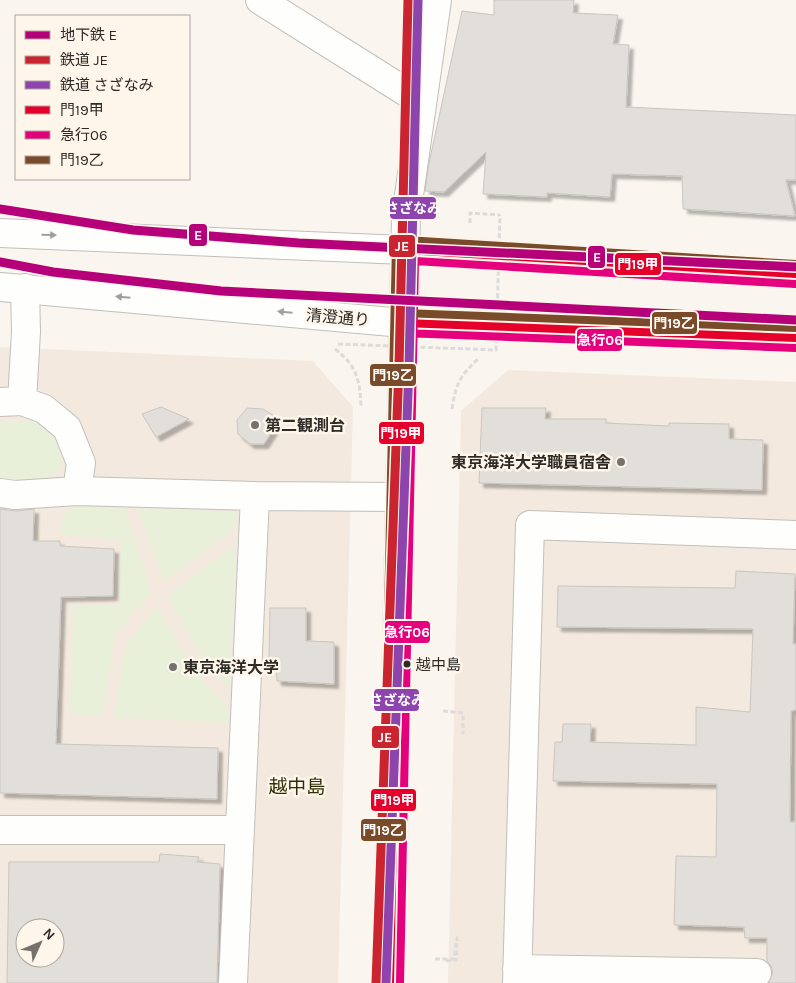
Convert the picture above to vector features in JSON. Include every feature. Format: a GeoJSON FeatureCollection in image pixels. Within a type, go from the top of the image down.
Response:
{"type":"FeatureCollection","features":[{"type":"Feature","properties":{"kind":"main road"},"geometry":{"type":"LineString","coordinates":[[260,0],[422,102]]}},
{"type":"Feature","properties":{"kind":"main road"},"geometry":{"type":"LineString","coordinates":[[390,983],[406,216],[437,0]]}},
{"type":"Feature","properties":{"kind":"main road"},"geometry":{"type":"LineString","coordinates":[[0,233],[405,250],[796,274]]}},
{"type":"Feature","properties":{"kind":"main road"},"geometry":{"type":"LineString","coordinates":[[12,288],[26,332],[11,401],[44,409],[67,428],[81,463],[77,491]]}},
{"type":"Feature","properties":{"kind":"main road","name":"清澄通り"},"geometry":{"type":"LineString","coordinates":[[12,288],[403,323],[796,338]]}},
{"type":"Feature","properties":{"kind":"main road"},"geometry":{"type":"LineString","coordinates":[[0,493],[15,495],[77,491],[400,498]]}},
{"type":"Feature","properties":{"kind":"main road"},"geometry":{"type":"LineString","coordinates":[[233,983],[255,496]]}},
{"type":"Feature","properties":{"kind":"main road"},"geometry":{"type":"LineString","coordinates":[[757,973],[517,976],[530,525],[796,535]]}},
{"type":"Feature","properties":{"kind":"main road"},"geometry":{"type":"LineString","coordinates":[[0,836],[239,830]]}},
{"type":"Feature","properties":{"kind":"path"},"geometry":{"type":"LineString","coordinates":[[470,228],[470,213],[500,215],[496,350]]}},
{"type":"Feature","properties":{"kind":"path"},"geometry":{"type":"LineString","coordinates":[[338,344],[496,350]]}},
{"type":"Feature","properties":{"kind":"path"},"geometry":{"type":"LineString","coordinates":[[333,348],[353,366],[360,386],[361,407]]}},
{"type":"Feature","properties":{"kind":"path"},"geometry":{"type":"LineString","coordinates":[[488,353],[496,350]]}},
{"type":"Feature","properties":{"kind":"path"},"geometry":{"type":"LineString","coordinates":[[452,408],[455,388],[467,370],[480,357]]}},
{"type":"Feature","properties":{"kind":"path"},"geometry":{"type":"LineString","coordinates":[[443,711],[463,713],[463,734]]}},
{"type":"Feature","properties":{"kind":"path"},"geometry":{"type":"LineString","coordinates":[[435,959],[454,959],[457,938],[456,960],[442,961]]}},
{"type":"Feature","properties":{"kind":"shaded area","name":"東京海洋大学"},"geometry":{"type":"Polygon","coordinates":[[[0,347],[313,361],[353,407],[338,983],[0,983],[0,347]]]}},
{"type":"Feature","properties":{"kind":"shaded area"},"geometry":{"type":"Polygon","coordinates":[[[508,370],[796,382],[796,983],[448,983],[461,411],[508,370]]]}},
{"type":"Feature","properties":{"kind":"green space"},"geometry":{"type":"Polygon","coordinates":[[[0,421],[41,422],[58,435],[66,453],[57,472],[35,481],[0,478],[0,421]]]}},
{"type":"Feature","properties":{"kind":"green space"},"geometry":{"type":"Polygon","coordinates":[[[75,504],[125,508],[152,594],[134,611],[115,635],[102,716],[70,714],[73,606],[120,606],[120,540],[61,534],[62,519],[75,504]]]}},
{"type":"Feature","properties":{"kind":"green space"},"geometry":{"type":"Polygon","coordinates":[[[137,508],[239,512],[236,527],[164,581],[137,508]]]}},
{"type":"Feature","properties":{"kind":"green space"},"geometry":{"type":"Polygon","coordinates":[[[236,544],[229,689],[198,650],[167,596],[236,544]]]}},
{"type":"Feature","properties":{"kind":"green space"},"geometry":{"type":"Polygon","coordinates":[[[158,608],[193,670],[231,711],[228,723],[115,717],[125,647],[145,621],[158,608]]]}},
{"type":"Feature","properties":{"kind":"building"},"geometry":{"type":"Polygon","coordinates":[[[494,0],[574,0],[573,13],[618,15],[613,44],[629,45],[626,107],[796,115],[796,180],[786,180],[795,216],[683,209],[682,176],[612,174],[610,197],[547,193],[547,197],[483,194],[486,152],[444,192],[425,191],[429,163],[462,11],[494,15],[494,0]]]}},
{"type":"Feature","properties":{"kind":"building"},"geometry":{"type":"Polygon","coordinates":[[[161,407],[189,419],[156,437],[142,414],[161,407]]]}},
{"type":"Feature","properties":{"kind":"building","name":"第二観測台"},"geometry":{"type":"Polygon","coordinates":[[[247,408],[263,409],[274,416],[273,430],[264,444],[250,444],[238,434],[237,420],[247,408]]]}},
{"type":"Feature","properties":{"kind":"building","name":"東京海洋大学職員宿舎"},"geometry":{"type":"Polygon","coordinates":[[[482,408],[546,408],[545,419],[606,419],[606,423],[669,426],[669,423],[729,424],[729,439],[763,440],[762,490],[479,483],[482,408]]]}},
{"type":"Feature","properties":{"kind":"building"},"geometry":{"type":"Polygon","coordinates":[[[0,509],[16,511],[34,509],[33,541],[60,541],[60,546],[114,549],[113,596],[61,597],[56,744],[218,748],[217,799],[0,793],[0,509]]]}},
{"type":"Feature","properties":{"kind":"building"},"geometry":{"type":"Polygon","coordinates":[[[736,571],[795,574],[793,644],[796,644],[796,710],[791,711],[790,822],[796,822],[796,983],[768,983],[773,973],[767,961],[767,938],[745,938],[744,927],[674,925],[676,856],[716,857],[717,784],[553,781],[555,742],[562,742],[563,724],[591,724],[590,742],[696,745],[696,707],[750,712],[753,629],[557,627],[558,586],[735,588],[736,571]]]}},
{"type":"Feature","properties":{"kind":"building"},"geometry":{"type":"Polygon","coordinates":[[[270,608],[306,608],[306,641],[334,642],[334,684],[277,681],[276,661],[269,659],[270,608]]]}},
{"type":"Feature","properties":{"kind":"building"},"geometry":{"type":"Polygon","coordinates":[[[160,854],[199,857],[197,862],[220,864],[217,983],[7,983],[9,862],[159,862],[160,854]]]}},
{"type":"Feature","properties":{"kind":"metro line","name":"E"},"geometry":{"type":"LineString","coordinates":[[0,209],[133,230],[299,243],[796,267]]}},
{"type":"Feature","properties":{"kind":"metro line","name":"E"},"geometry":{"type":"LineString","coordinates":[[0,262],[53,272],[221,291],[796,320]]}},
{"type":"Feature","properties":{"kind":"rail line","name":"JE"},"geometry":{"type":"LineString","coordinates":[[376,983],[399,366],[408,0]]}},
{"type":"Feature","properties":{"kind":"rail line","name":"さざなみ"},"geometry":{"type":"LineString","coordinates":[[386,983],[409,366],[418,0]]}},
{"type":"Feature","properties":{"kind":"transit line","name":"門19乙"},"geometry":{"type":"LineString","coordinates":[[380,983],[396,245],[406,240],[796,264]]}},
{"type":"Feature","properties":{"kind":"transit line","name":"門19甲"},"geometry":{"type":"LineString","coordinates":[[405,250],[796,274]]}},
{"type":"Feature","properties":{"kind":"transit line","name":"門19甲"},"geometry":{"type":"LineString","coordinates":[[390,983],[405,250]]}},
{"type":"Feature","properties":{"kind":"transit line","name":"急行06"},"geometry":{"type":"LineString","coordinates":[[400,983],[415,261],[795,284]]}},
{"type":"Feature","properties":{"kind":"transit line","name":"門19乙"},"geometry":{"type":"LineString","coordinates":[[403,313],[796,328]]}},
{"type":"Feature","properties":{"kind":"transit line","name":"門19甲"},"geometry":{"type":"LineString","coordinates":[[403,323],[796,338]]}},
{"type":"Feature","properties":{"kind":"transit line","name":"急行06"},"geometry":{"type":"LineString","coordinates":[[403,333],[796,348]]}},
{"type":"Feature","properties":{"kind":"place","name":"第二観測台"},"geometry":{"type":"Point","coordinates":[255,425]}},
{"type":"Feature","properties":{"kind":"place","name":"東京海洋大学職員宿舎"},"geometry":{"type":"Point","coordinates":[621,462]}},
{"type":"Feature","properties":{"kind":"place","name":"越中島"},"geometry":{"type":"Point","coordinates":[407,664]}},
{"type":"Feature","properties":{"kind":"place","name":"東京海洋大学"},"geometry":{"type":"Point","coordinates":[173,667]}},
{"type":"Feature","properties":{"kind":"district","name":"越中島"},"geometry":{"type":"Point","coordinates":[297,786]}}]}
